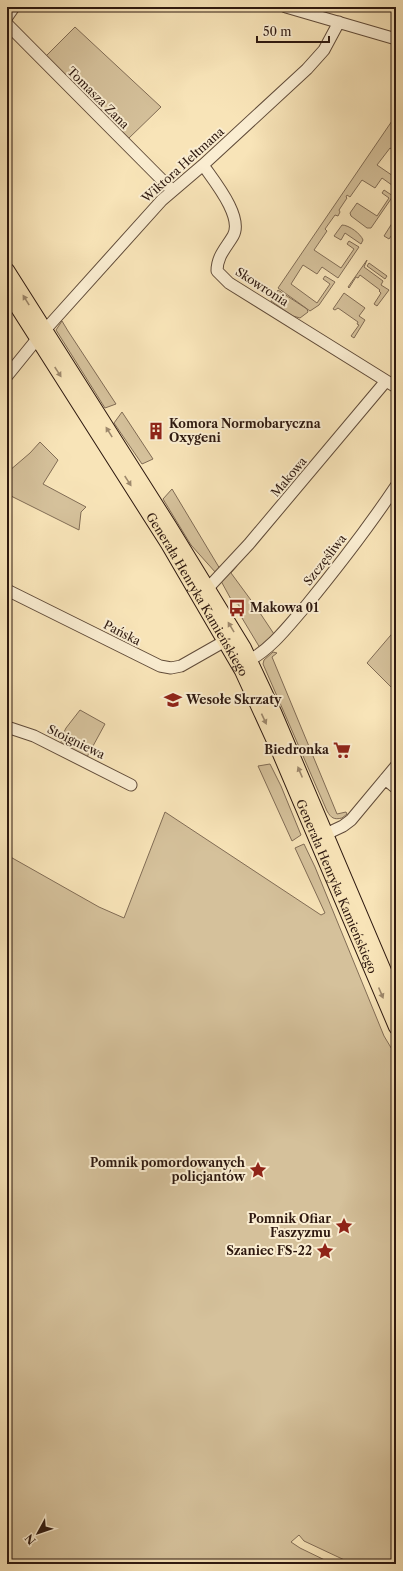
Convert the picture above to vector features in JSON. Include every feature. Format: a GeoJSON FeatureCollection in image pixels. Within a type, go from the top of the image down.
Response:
{"type":"FeatureCollection","features":[{"type":"Feature","properties":{"kind":"main road","name":"Generała Henryka Kamieńskiego"},"geometry":{"type":"LineString","coordinates":[[7,270],[41,334],[168,544],[225,641],[251,690],[280,754],[396,1027]]}},
{"type":"Feature","properties":{"kind":"main road","name":"Generała Henryka Kamieńskiego"},"geometry":{"type":"LineString","coordinates":[[7,291],[41,334],[208,588],[250,660],[396,999]]}},
{"type":"Feature","properties":{"kind":"street"},"geometry":{"type":"LineString","coordinates":[[7,17],[14,7]]}},
{"type":"Feature","properties":{"kind":"street"},"geometry":{"type":"LineString","coordinates":[[286,7],[395,37]]}},
{"type":"Feature","properties":{"kind":"street","name":"Wiktora Heltmana"},"geometry":{"type":"LineString","coordinates":[[7,376],[41,334],[144,218],[172,190],[203,165],[312,64],[324,50],[339,22]]}},
{"type":"Feature","properties":{"kind":"street","name":"Tomasza Zana"},"geometry":{"type":"LineString","coordinates":[[7,24],[172,190]]}},
{"type":"Feature","properties":{"kind":"street","name":"Skowronia"},"geometry":{"type":"LineString","coordinates":[[203,165],[232,210],[236,221],[234,234],[218,258],[217,271],[221,276],[229,283],[396,387]]}},
{"type":"Feature","properties":{"kind":"street","name":"Makowa"},"geometry":{"type":"LineString","coordinates":[[208,588],[249,544],[386,381]]}},
{"type":"Feature","properties":{"kind":"street","name":"Szczęśliwa"},"geometry":{"type":"LineString","coordinates":[[250,660],[274,642],[316,594],[383,506],[396,486]]}},
{"type":"Feature","properties":{"kind":"street","name":"Pańska"},"geometry":{"type":"LineString","coordinates":[[7,590],[160,666],[171,668],[181,666],[225,641]]}},
{"type":"Feature","properties":{"kind":"street","name":"Stoigniewa"},"geometry":{"type":"LineString","coordinates":[[7,727],[34,736],[131,785]]}},
{"type":"Feature","properties":{"kind":"street"},"geometry":{"type":"LineString","coordinates":[[326,834],[343,826],[351,820],[396,766]]}},
{"type":"Feature","properties":{"kind":"street"},"geometry":{"type":"LineString","coordinates":[[385,779],[396,788]]}},
{"type":"Feature","properties":{"kind":"shaded area"},"geometry":{"type":"Polygon","coordinates":[[[75,27],[161,107],[128,139],[45,57],[75,27]]]}},
{"type":"Feature","properties":{"kind":"shaded area"},"geometry":{"type":"Polygon","coordinates":[[[394,118],[396,120],[396,152],[390,148],[377,165],[396,178],[396,188],[382,178],[375,188],[362,180],[350,197],[347,195],[347,198],[339,210],[340,212],[338,216],[335,215],[325,229],[327,231],[314,250],[341,268],[354,249],[347,244],[349,241],[359,247],[338,278],[322,267],[317,274],[303,265],[291,284],[317,303],[330,284],[323,279],[325,276],[335,282],[319,305],[310,311],[278,288],[394,118]]]}},
{"type":"Feature","properties":{"kind":"shaded area"},"geometry":{"type":"Polygon","coordinates":[[[384,190],[393,196],[371,228],[367,228],[351,216],[350,213],[357,203],[377,216],[389,198],[382,193],[384,190]]]}},
{"type":"Feature","properties":{"kind":"shaded area"},"geometry":{"type":"Polygon","coordinates":[[[396,217],[396,229],[389,239],[384,236],[396,217]]]}},
{"type":"Feature","properties":{"kind":"shaded area"},"geometry":{"type":"Polygon","coordinates":[[[342,225],[351,228],[360,235],[363,240],[361,244],[345,233],[341,240],[334,236],[342,225]]]}},
{"type":"Feature","properties":{"kind":"shaded area"},"geometry":{"type":"Polygon","coordinates":[[[367,260],[364,267],[383,281],[381,285],[389,290],[377,306],[374,304],[381,293],[379,291],[380,290],[360,275],[358,278],[356,277],[349,288],[348,287],[367,260]]]}},
{"type":"Feature","properties":{"kind":"shaded area"},"geometry":{"type":"Polygon","coordinates":[[[369,263],[387,276],[385,279],[367,266],[369,263]]]}},
{"type":"Feature","properties":{"kind":"shaded area"},"geometry":{"type":"Polygon","coordinates":[[[278,290],[307,309],[308,312],[300,318],[293,316],[271,301],[278,290]]]}},
{"type":"Feature","properties":{"kind":"shaded area"},"geometry":{"type":"Polygon","coordinates":[[[344,293],[365,308],[359,316],[365,320],[354,338],[351,336],[359,325],[357,324],[358,322],[338,308],[335,310],[333,309],[344,293]]]}},
{"type":"Feature","properties":{"kind":"shaded area"},"geometry":{"type":"Polygon","coordinates":[[[62,321],[116,404],[105,408],[56,330],[62,321]]]}},
{"type":"Feature","properties":{"kind":"shaded area"},"geometry":{"type":"Polygon","coordinates":[[[122,412],[153,459],[142,464],[114,423],[122,412]]]}},
{"type":"Feature","properties":{"kind":"shaded area"},"geometry":{"type":"Polygon","coordinates":[[[40,442],[58,460],[43,484],[86,507],[81,512],[79,530],[7,494],[7,470],[9,471],[30,453],[40,442]]]}},
{"type":"Feature","properties":{"kind":"shaded area"},"geometry":{"type":"Polygon","coordinates":[[[172,489],[220,569],[216,573],[191,545],[163,499],[172,489]]]}},
{"type":"Feature","properties":{"kind":"shaded area"},"geometry":{"type":"Polygon","coordinates":[[[236,566],[231,573],[274,634],[260,648],[242,618],[243,613],[238,604],[233,603],[221,581],[236,566]]]}},
{"type":"Feature","properties":{"kind":"shaded area"},"geometry":{"type":"Polygon","coordinates":[[[396,629],[396,692],[367,663],[396,629]]]}},
{"type":"Feature","properties":{"kind":"shaded area"},"geometry":{"type":"Polygon","coordinates":[[[273,652],[277,653],[272,657],[337,814],[346,812],[347,814],[342,818],[333,818],[327,811],[263,664],[264,660],[273,652]]]}},
{"type":"Feature","properties":{"kind":"shaded area"},"geometry":{"type":"Polygon","coordinates":[[[80,710],[105,724],[87,757],[64,745],[60,740],[66,728],[80,710]]]}},
{"type":"Feature","properties":{"kind":"shaded area"},"geometry":{"type":"Polygon","coordinates":[[[270,764],[281,786],[301,835],[292,841],[258,766],[270,764]]]}},
{"type":"Feature","properties":{"kind":"shaded area"},"geometry":{"type":"Polygon","coordinates":[[[165,812],[321,915],[325,913],[295,848],[304,844],[315,867],[384,1036],[396,1056],[396,1564],[353,1564],[304,1541],[299,1535],[291,1542],[333,1564],[7,1564],[7,855],[99,907],[124,918],[165,812]]]}},
{"type":"Feature","properties":{"kind":"place","name":"Komora Normobaryczna Oxygeni"},"geometry":{"type":"Point","coordinates":[156,431]}},
{"type":"Feature","properties":{"kind":"place","name":"Makowa 01"},"geometry":{"type":"Point","coordinates":[237,608]}},
{"type":"Feature","properties":{"kind":"place","name":"Wesołe Skrzaty"},"geometry":{"type":"Point","coordinates":[173,700]}},
{"type":"Feature","properties":{"kind":"place","name":"Biedronka"},"geometry":{"type":"Point","coordinates":[342,750]}},
{"type":"Feature","properties":{"kind":"place","name":"Pomnik pomordowanych policjantów"},"geometry":{"type":"Point","coordinates":[258,1170]}},
{"type":"Feature","properties":{"kind":"place","name":"Pomnik Ofiar Faszyzmu"},"geometry":{"type":"Point","coordinates":[344,1226]}},
{"type":"Feature","properties":{"kind":"place","name":"Szaniec FS-22"},"geometry":{"type":"Point","coordinates":[325,1251]}}]}
